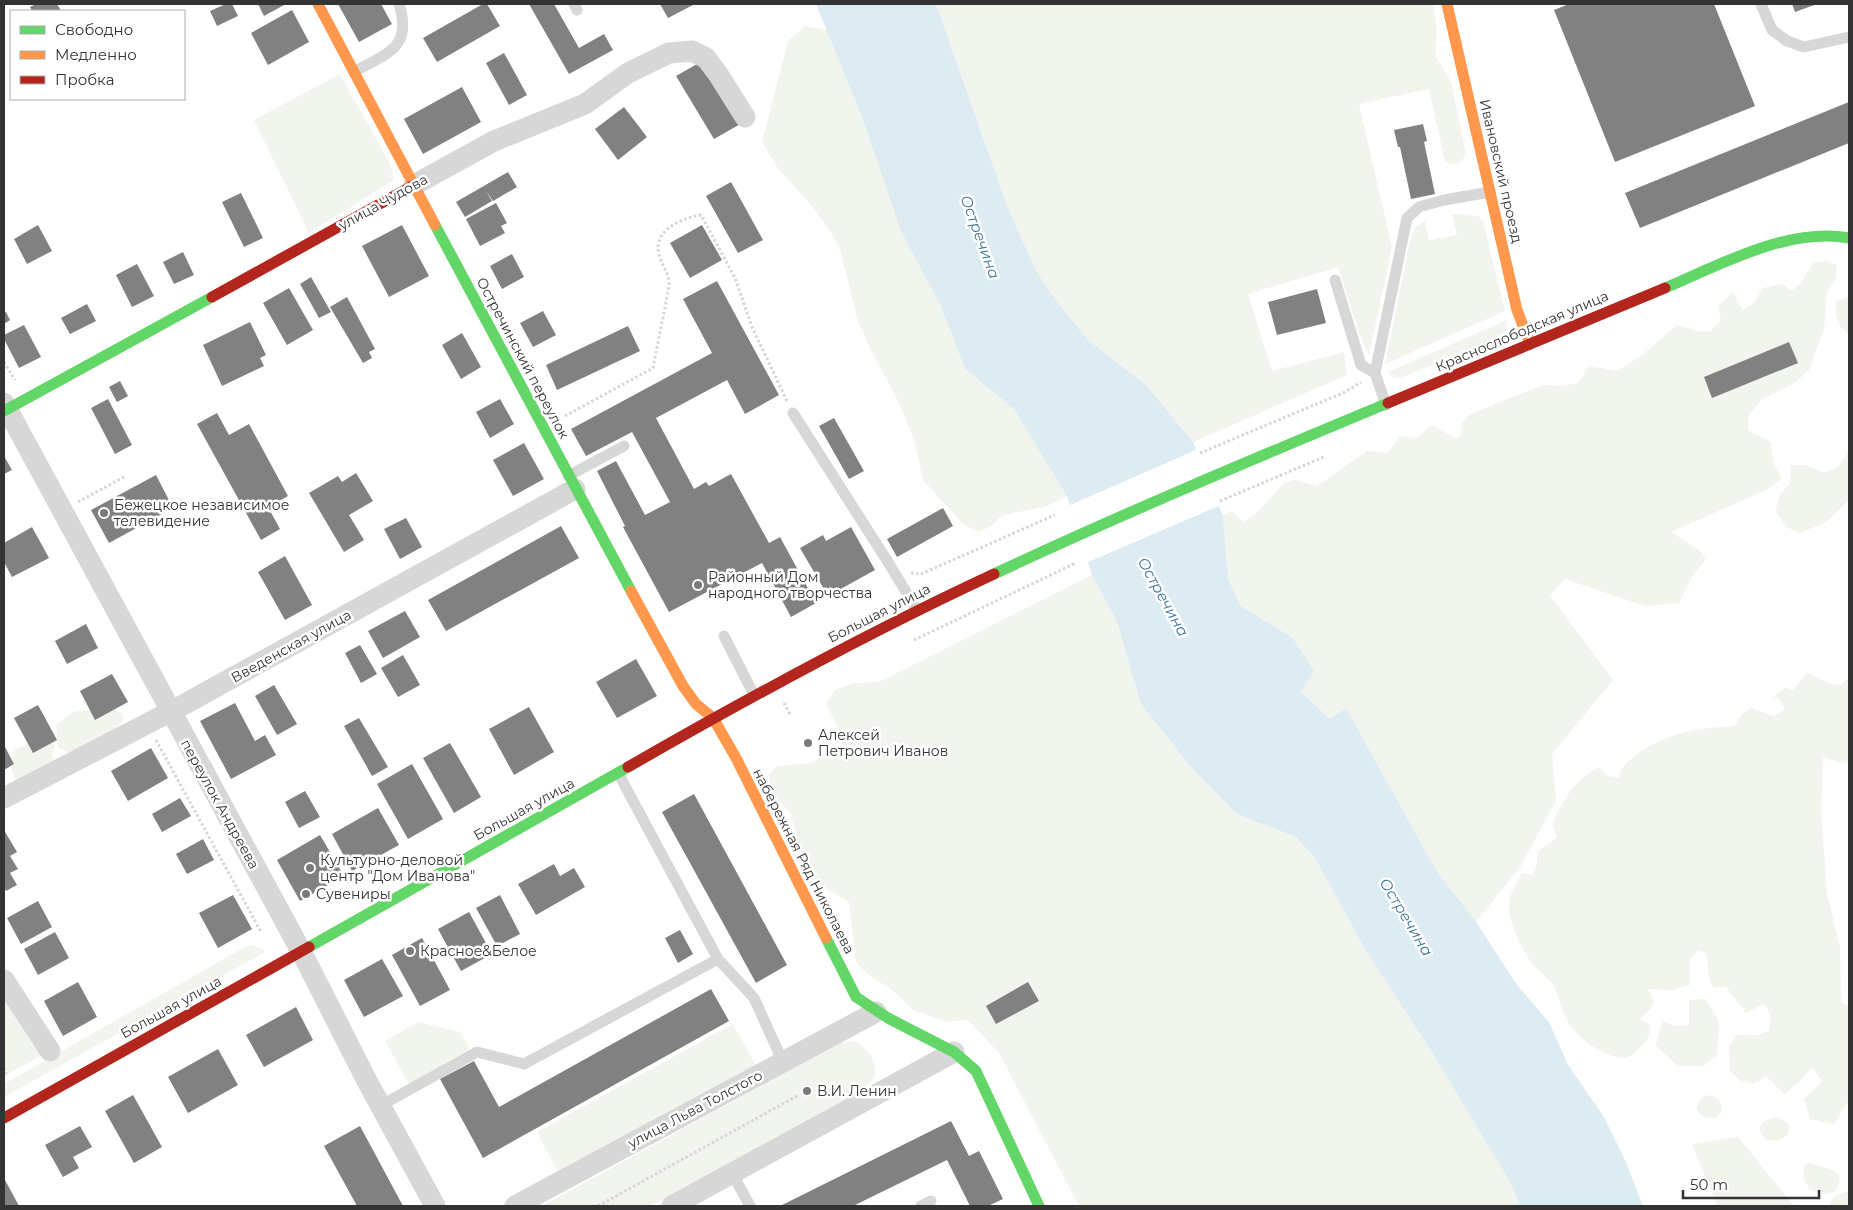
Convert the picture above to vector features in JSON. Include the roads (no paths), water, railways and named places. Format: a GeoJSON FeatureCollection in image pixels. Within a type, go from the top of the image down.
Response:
{"type":"FeatureCollection","features":[{"type":"Feature","properties":{"kind":"street","name":"Остречинский переулок"},"geometry":{"type":"LineString","coordinates":[[318,4],[571,483],[683,686],[696,704],[713,718]]}},
{"type":"Feature","properties":{"kind":"street","name":"Ивановский проезд"},"geometry":{"type":"LineString","coordinates":[[1447,4],[1517,310],[1530,344]]}},
{"type":"Feature","properties":{"kind":"street","name":"улица Чудова"},"geometry":{"type":"LineString","coordinates":[[5,408],[494,140],[586,104],[628,73],[669,53],[692,51],[706,58],[745,117]]}},
{"type":"Feature","properties":{"kind":"street","name":"Краснослободская улица"},"geometry":{"type":"LineString","coordinates":[[1211,477],[1764,247],[1796,239],[1844,237]]}},
{"type":"Feature","properties":{"kind":"street","name":"переулок Андреева"},"geometry":{"type":"LineString","coordinates":[[5,408],[301,951],[380,1106],[435,1206]]}},
{"type":"Feature","properties":{"kind":"street","name":"Большая улица"},"geometry":{"type":"LineString","coordinates":[[4,1118],[754,695],[917,610],[1066,540],[1211,477]]}},
{"type":"Feature","properties":{"kind":"street","name":"Введенская улица"},"geometry":{"type":"LineString","coordinates":[[4,798],[170,712],[571,483]]}},
{"type":"Feature","properties":{"kind":"street","name":"набережная Ряд Николаева"},"geometry":{"type":"LineString","coordinates":[[713,718],[736,758],[856,997],[876,1012],[954,1052],[967,1061],[976,1071],[1039,1206]]}},
{"type":"Feature","properties":{"kind":"street"},"geometry":{"type":"LineString","coordinates":[[4,980],[50,1051]]}},
{"type":"Feature","properties":{"kind":"street","name":"улица Льва Толстого"},"geometry":{"type":"LineString","coordinates":[[515,1206],[876,1012]]}},
{"type":"Feature","properties":{"kind":"street"},"geometry":{"type":"LineString","coordinates":[[672,1206],[954,1052]]}},
{"type":"Feature","properties":{"kind":"lane"},"geometry":{"type":"LineString","coordinates":[[354,72],[390,52],[401,41],[403,22],[399,4]]}},
{"type":"Feature","properties":{"kind":"lane"},"geometry":{"type":"LineString","coordinates":[[1761,4],[1772,30],[1787,41],[1804,47],[1849,36]]}},
{"type":"Feature","properties":{"kind":"lane"},"geometry":{"type":"LineString","coordinates":[[1386,404],[1375,373],[1407,218],[1419,207],[1444,200],[1491,192]]}},
{"type":"Feature","properties":{"kind":"lane"},"geometry":{"type":"LineString","coordinates":[[1844,237],[1849,226]]}},
{"type":"Feature","properties":{"kind":"lane"},"geometry":{"type":"LineString","coordinates":[[1335,280],[1361,365],[1375,373]]}},
{"type":"Feature","properties":{"kind":"lane"},"geometry":{"type":"LineString","coordinates":[[793,412],[917,610]]}},
{"type":"Feature","properties":{"kind":"lane"},"geometry":{"type":"LineString","coordinates":[[571,483],[624,446]]}},
{"type":"Feature","properties":{"kind":"lane"},"geometry":{"type":"LineString","coordinates":[[724,636],[754,695]]}},
{"type":"Feature","properties":{"kind":"lane"},"geometry":{"type":"LineString","coordinates":[[618,773],[718,959],[754,998],[782,1062]]}},
{"type":"Feature","properties":{"kind":"lane"},"geometry":{"type":"LineString","coordinates":[[380,1106],[477,1052],[524,1064],[718,959]]}},
{"type":"Feature","properties":{"kind":"lane"},"geometry":{"type":"LineString","coordinates":[[732,1173],[750,1206]]}},
{"type":"Feature","properties":{"kind":"water","name":"Остречина"},"geometry":{"type":"Polygon","coordinates":[[[816,4],[936,4],[1006,203],[1036,271],[1057,302],[1087,339],[1147,386],[1193,442],[1223,516],[1228,578],[1240,606],[1293,638],[1314,671],[1301,692],[1330,719],[1346,708],[1436,870],[1476,922],[1517,985],[1549,1022],[1568,1065],[1604,1117],[1625,1160],[1643,1206],[1520,1206],[1511,1183],[1435,1057],[1365,949],[1315,858],[1296,837],[1237,814],[1190,766],[1141,704],[1117,622],[1092,575],[1067,496],[1014,409],[965,369],[940,304],[901,231],[864,122],[816,4]]]}},
{"type":"Feature","properties":{"kind":"place","name":"Бежецкое независимое телевидение"},"geometry":{"type":"Point","coordinates":[104,513]}},
{"type":"Feature","properties":{"kind":"place","name":"Районный Дом народного творчества"},"geometry":{"type":"Point","coordinates":[698,585]}},
{"type":"Feature","properties":{"kind":"place","name":"Алексей Петрович Иванов"},"geometry":{"type":"Point","coordinates":[808,743]}},
{"type":"Feature","properties":{"kind":"place","name":"Культурно-деловой центр \"Дом Иванова\""},"geometry":{"type":"Point","coordinates":[310,868]}},
{"type":"Feature","properties":{"kind":"place","name":"Сувениры"},"geometry":{"type":"Point","coordinates":[306,894]}},
{"type":"Feature","properties":{"kind":"place","name":"Красное&Белое"},"geometry":{"type":"Point","coordinates":[410,951]}},
{"type":"Feature","properties":{"kind":"place","name":"В.И. Ленин"},"geometry":{"type":"Point","coordinates":[807,1091]}}]}
